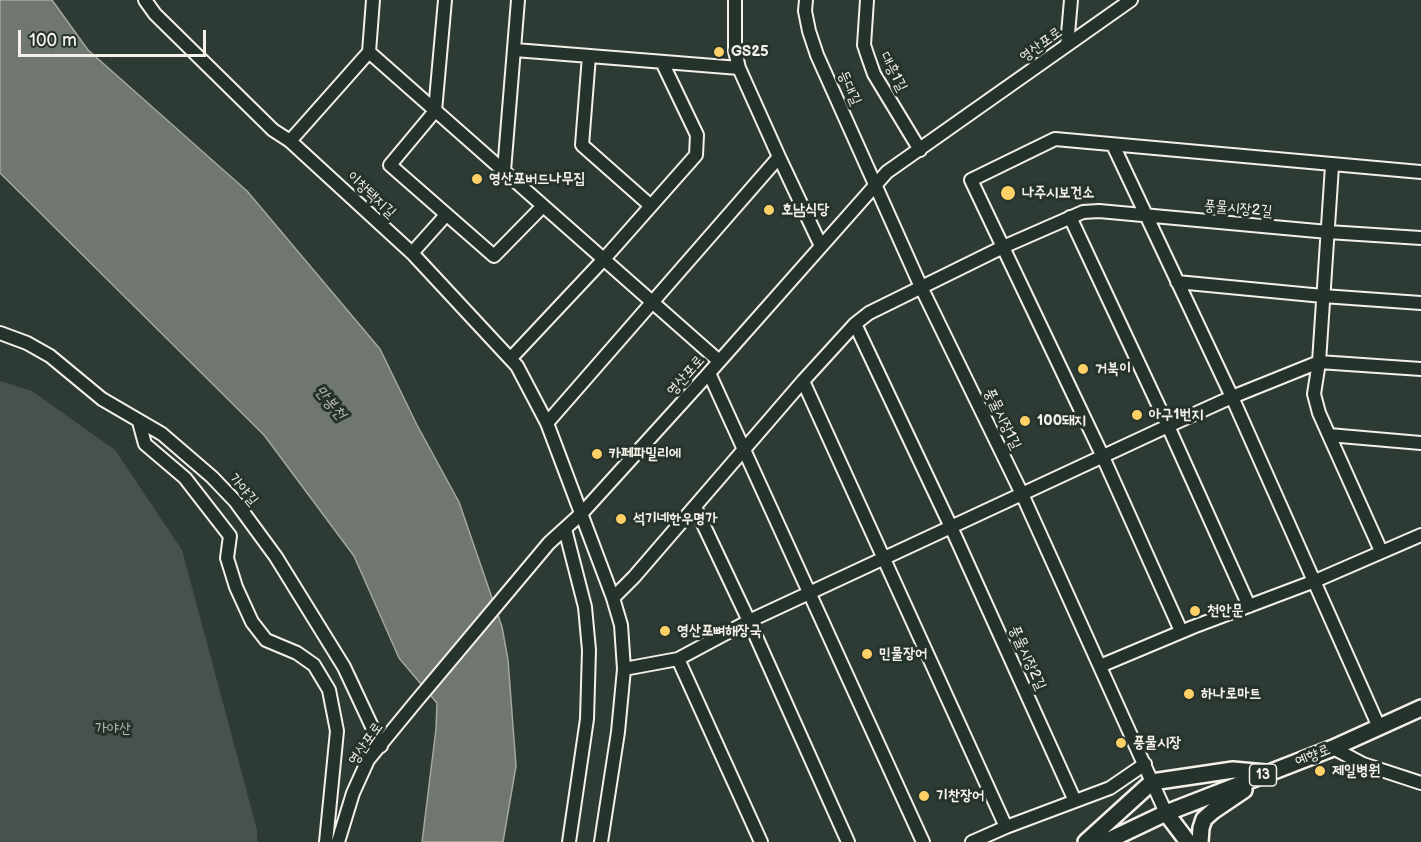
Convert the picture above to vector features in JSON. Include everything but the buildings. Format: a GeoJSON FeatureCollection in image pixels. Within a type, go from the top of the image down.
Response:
{"type":"FeatureCollection","features":[{"type":"Feature","properties":{"kind":"main road","name":"예향로"},"geometry":{"type":"LineString","coordinates":[[1105,842],[1166,813],[1334,748],[1421,708]]}},
{"type":"Feature","properties":{"kind":"main road"},"geometry":{"type":"LineString","coordinates":[[1086,842],[1152,782],[1233,770],[1269,773]]}},
{"type":"Feature","properties":{"kind":"main road"},"geometry":{"type":"LineString","coordinates":[[1200,842],[1204,819],[1269,773]]}},
{"type":"Feature","properties":{"kind":"main road"},"geometry":{"type":"LineString","coordinates":[[1166,813],[1188,842]]}},
{"type":"Feature","properties":{"kind":"street","name":"이창택지길"},"geometry":{"type":"LineString","coordinates":[[145,0],[155,14],[273,130],[290,141],[412,254],[511,358],[532,391],[547,423],[582,513]]}},
{"type":"Feature","properties":{"kind":"street"},"geometry":{"type":"LineString","coordinates":[[290,141],[369,52],[373,0]]}},
{"type":"Feature","properties":{"kind":"street"},"geometry":{"type":"LineString","coordinates":[[445,0],[435,111],[390,165],[494,256],[543,206]]}},
{"type":"Feature","properties":{"kind":"street"},"geometry":{"type":"LineString","coordinates":[[504,171],[518,0]]}},
{"type":"Feature","properties":{"kind":"street"},"geometry":{"type":"LineString","coordinates":[[735,0],[735,51],[739,68],[778,157],[821,246]]}},
{"type":"Feature","properties":{"kind":"street","name":"등대길"},"geometry":{"type":"LineString","coordinates":[[806,0],[809,31],[875,185]]}},
{"type":"Feature","properties":{"kind":"street","name":"대흥1길"},"geometry":{"type":"LineString","coordinates":[[867,0],[864,45],[874,74],[921,150]]}},
{"type":"Feature","properties":{"kind":"street"},"geometry":{"type":"LineString","coordinates":[[1067,45],[1071,0]]}},
{"type":"Feature","properties":{"kind":"street","name":"영산포로"},"geometry":{"type":"LineString","coordinates":[[338,842],[353,793],[369,760],[414,704],[549,543],[582,513],[887,172],[1131,0]]}},
{"type":"Feature","properties":{"kind":"street"},"geometry":{"type":"LineString","coordinates":[[515,50],[739,68]]}},
{"type":"Feature","properties":{"kind":"street"},"geometry":{"type":"LineString","coordinates":[[369,52],[719,361]]}},
{"type":"Feature","properties":{"kind":"street"},"geometry":{"type":"LineString","coordinates":[[589,56],[582,145],[651,206]]}},
{"type":"Feature","properties":{"kind":"street"},"geometry":{"type":"LineString","coordinates":[[511,358],[604,259],[696,155],[697,135],[662,62]]}},
{"type":"Feature","properties":{"kind":"street"},"geometry":{"type":"LineString","coordinates":[[1181,631],[1103,457],[971,180],[1055,139],[1332,166],[1421,172]]}},
{"type":"Feature","properties":{"kind":"street"},"geometry":{"type":"LineString","coordinates":[[1113,145],[1232,397],[1379,727]]}},
{"type":"Feature","properties":{"kind":"street"},"geometry":{"type":"LineString","coordinates":[[547,423],[778,157]]}},
{"type":"Feature","properties":{"kind":"street"},"geometry":{"type":"LineString","coordinates":[[1332,166],[1319,362],[1314,394],[1329,435],[1381,551]]}},
{"type":"Feature","properties":{"kind":"street","name":"풍물시장1길"},"geometry":{"type":"LineString","coordinates":[[875,185],[921,287],[1022,494],[1166,813]]}},
{"type":"Feature","properties":{"kind":"street","name":"풍물시장2길"},"geometry":{"type":"LineString","coordinates":[[613,598],[634,577],[855,324],[869,313],[921,287],[1070,217],[1083,212],[1099,212],[1421,238]]}},
{"type":"Feature","properties":{"kind":"street"},"geometry":{"type":"LineString","coordinates":[[412,254],[446,215]]}},
{"type":"Feature","properties":{"kind":"street"},"geometry":{"type":"LineString","coordinates":[[1070,217],[1168,426],[1248,606]]}},
{"type":"Feature","properties":{"kind":"street"},"geometry":{"type":"LineString","coordinates":[[1177,282],[1421,303]]}},
{"type":"Feature","properties":{"kind":"street","name":"풍물시장2길"},"geometry":{"type":"LineString","coordinates":[[855,324],[951,527],[1075,801]]}},
{"type":"Feature","properties":{"kind":"street","name":"가야길"},"geometry":{"type":"LineString","coordinates":[[0,333],[27,343],[50,356],[102,399],[162,435],[186,453],[235,501],[276,557],[345,667],[381,746]]}},
{"type":"Feature","properties":{"kind":"street"},"geometry":{"type":"LineString","coordinates":[[624,669],[678,659],[749,621],[1168,426],[1319,362],[1421,369]]}},
{"type":"Feature","properties":{"kind":"street"},"geometry":{"type":"LineString","coordinates":[[709,373],[923,842]]}},
{"type":"Feature","properties":{"kind":"street"},"geometry":{"type":"LineString","coordinates":[[803,381],[1006,827]]}},
{"type":"Feature","properties":{"kind":"street"},"geometry":{"type":"LineString","coordinates":[[139,422],[145,444],[185,478],[230,536],[227,558],[236,587],[252,622],[266,639],[297,653],[314,665],[329,690],[337,731],[326,842]]}},
{"type":"Feature","properties":{"kind":"street"},"geometry":{"type":"LineString","coordinates":[[1329,435],[1421,443]]}},
{"type":"Feature","properties":{"kind":"street"},"geometry":{"type":"LineString","coordinates":[[695,507],[848,842]]}},
{"type":"Feature","properties":{"kind":"street"},"geometry":{"type":"LineString","coordinates":[[582,513],[613,598],[622,632],[624,669],[618,732],[600,842]]}},
{"type":"Feature","properties":{"kind":"street"},"geometry":{"type":"LineString","coordinates":[[565,529],[585,606],[589,650],[587,719],[569,842]]}},
{"type":"Feature","properties":{"kind":"street"},"geometry":{"type":"LineString","coordinates":[[1100,666],[1181,631],[1315,581],[1421,535]]}},
{"type":"Feature","properties":{"kind":"street"},"geometry":{"type":"LineString","coordinates":[[678,659],[762,842]]}},
{"type":"Feature","properties":{"kind":"street"},"geometry":{"type":"LineString","coordinates":[[1334,748],[1362,764],[1421,783]]}},
{"type":"Feature","properties":{"kind":"street"},"geometry":{"type":"LineString","coordinates":[[972,842],[1110,788],[1145,764]]}},
{"type":"Feature","properties":{"kind":"green space","name":"가야산"},"geometry":{"type":"Polygon","coordinates":[[[0,381],[32,391],[115,450],[182,550],[257,830],[257,842],[0,842],[0,381]]]}},
{"type":"Feature","properties":{"kind":"water","name":"만봉천"},"geometry":{"type":"Polygon","coordinates":[[[0,0],[52,0],[88,50],[247,191],[380,349],[417,425],[459,502],[502,627],[508,660],[516,766],[503,842],[422,842],[437,703],[399,658],[354,556],[264,435],[0,173],[0,0]]]}},
{"type":"Feature","properties":{"kind":"place","name":"GS25"},"geometry":{"type":"Point","coordinates":[719,52]}},
{"type":"Feature","properties":{"kind":"place","name":"영산포버드나무집"},"geometry":{"type":"Point","coordinates":[477,179]}},
{"type":"Feature","properties":{"kind":"place","name":"나주시보건소"},"geometry":{"type":"Point","coordinates":[1008,193]}},
{"type":"Feature","properties":{"kind":"place","name":"호남식당"},"geometry":{"type":"Point","coordinates":[769,210]}},
{"type":"Feature","properties":{"kind":"place","name":"거북이"},"geometry":{"type":"Point","coordinates":[1083,369]}},
{"type":"Feature","properties":{"kind":"place","name":"아구1번지"},"geometry":{"type":"Point","coordinates":[1137,415]}},
{"type":"Feature","properties":{"kind":"place","name":"100돼지"},"geometry":{"type":"Point","coordinates":[1025,421]}},
{"type":"Feature","properties":{"kind":"place","name":"카페파밀리에"},"geometry":{"type":"Point","coordinates":[597,454]}},
{"type":"Feature","properties":{"kind":"place","name":"석기네한우명가"},"geometry":{"type":"Point","coordinates":[621,519]}},
{"type":"Feature","properties":{"kind":"place","name":"천안문"},"geometry":{"type":"Point","coordinates":[1195,611]}},
{"type":"Feature","properties":{"kind":"place","name":"영산포뼈해장국"},"geometry":{"type":"Point","coordinates":[665,631]}},
{"type":"Feature","properties":{"kind":"place","name":"민물장어"},"geometry":{"type":"Point","coordinates":[867,654]}},
{"type":"Feature","properties":{"kind":"place","name":"하나로마트"},"geometry":{"type":"Point","coordinates":[1189,694]}},
{"type":"Feature","properties":{"kind":"place","name":"풍물시장"},"geometry":{"type":"Point","coordinates":[1121,743]}},
{"type":"Feature","properties":{"kind":"place","name":"제일병원"},"geometry":{"type":"Point","coordinates":[1320,771]}},
{"type":"Feature","properties":{"kind":"place","name":"기찬장어"},"geometry":{"type":"Point","coordinates":[924,796]}}]}
